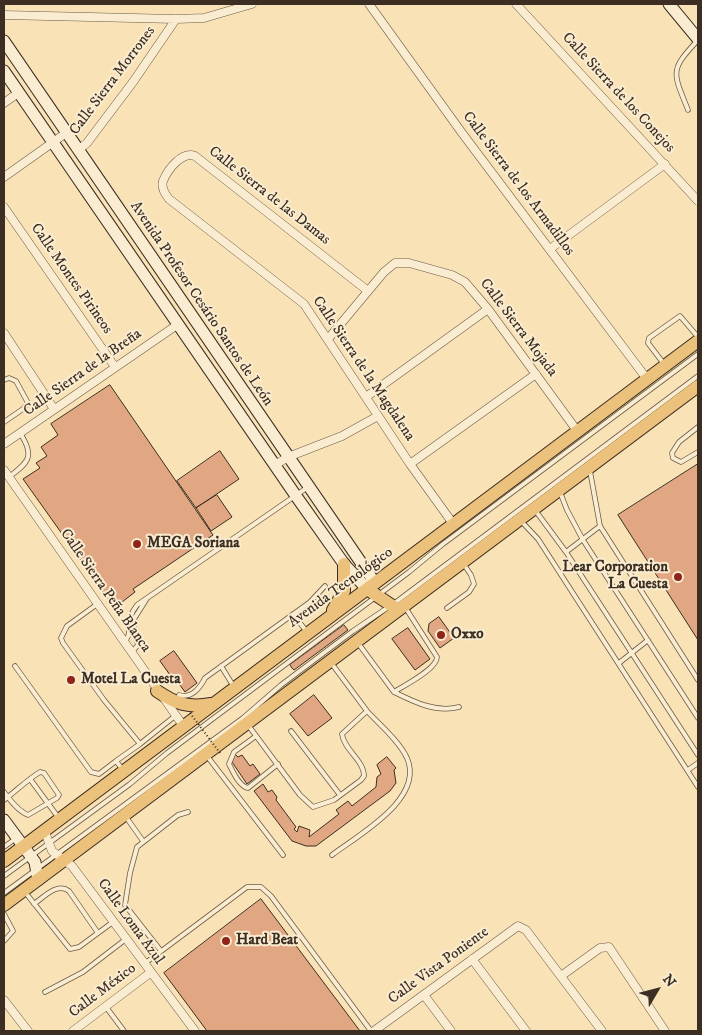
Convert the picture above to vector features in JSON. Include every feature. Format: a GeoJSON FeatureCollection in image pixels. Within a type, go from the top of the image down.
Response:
{"type":"FeatureCollection","features":[{"type":"Feature","properties":{"kind":"main road","name":"Avenida Tecnológico"},"geometry":{"type":"LineString","coordinates":[[4,862],[24,846],[47,838],[60,820],[307,633],[373,590],[454,525],[698,339]]}},
{"type":"Feature","properties":{"kind":"main road"},"geometry":{"type":"LineString","coordinates":[[4,905],[23,890],[37,874],[124,815],[398,607],[590,468],[698,386]]}},
{"type":"Feature","properties":{"kind":"main road"},"geometry":{"type":"LineString","coordinates":[[329,617],[344,591],[344,564]]}},
{"type":"Feature","properties":{"kind":"main road"},"geometry":{"type":"LineString","coordinates":[[373,590],[398,607]]}},
{"type":"Feature","properties":{"kind":"main road"},"geometry":{"type":"LineString","coordinates":[[157,692],[185,706],[196,707],[214,704]]}},
{"type":"Feature","properties":{"kind":"street","name":"Calle Sierra de los Armadillos"},"geometry":{"type":"LineString","coordinates":[[369,4],[462,133],[647,379]]}},
{"type":"Feature","properties":{"kind":"street","name":"Calle Sierra de los Conejos"},"geometry":{"type":"LineString","coordinates":[[516,4],[698,201]]}},
{"type":"Feature","properties":{"kind":"street"},"geometry":{"type":"LineString","coordinates":[[669,4],[698,40]]}},
{"type":"Feature","properties":{"kind":"street","name":"Calle Sierra Morrones"},"geometry":{"type":"LineString","coordinates":[[78,150],[87,143],[123,96],[176,19],[204,18],[249,5]]}},
{"type":"Feature","properties":{"kind":"street"},"geometry":{"type":"LineString","coordinates":[[4,15],[176,19]]}},
{"type":"Feature","properties":{"kind":"street","name":"Avenida Profesor Cesário Santos de León"},"geometry":{"type":"LineString","coordinates":[[4,41],[288,457],[373,590]]}},
{"type":"Feature","properties":{"kind":"street","name":"Avenida Profesor Cesário Santos de León"},"geometry":{"type":"LineString","coordinates":[[4,71],[177,325],[344,564],[373,590]]}},
{"type":"Feature","properties":{"kind":"street"},"geometry":{"type":"LineString","coordinates":[[4,103],[18,92]]}},
{"type":"Feature","properties":{"kind":"street"},"geometry":{"type":"LineString","coordinates":[[4,177],[66,133]]}},
{"type":"Feature","properties":{"kind":"street","name":"Calle Sierra de las Damas"},"geometry":{"type":"LineString","coordinates":[[163,189],[163,181],[181,157],[190,154],[195,156],[368,291]]}},
{"type":"Feature","properties":{"kind":"street"},"geometry":{"type":"LineString","coordinates":[[550,249],[665,164]]}},
{"type":"Feature","properties":{"kind":"street","name":"Calle Sierra de la Magdalena"},"geometry":{"type":"LineString","coordinates":[[163,189],[169,199],[296,296],[311,313],[410,464],[454,525]]}},
{"type":"Feature","properties":{"kind":"street","name":"Calle Montes Pirineos"},"geometry":{"type":"LineString","coordinates":[[4,207],[115,368]]}},
{"type":"Feature","properties":{"kind":"street","name":"Calle Sierra Mojada"},"geometry":{"type":"LineString","coordinates":[[368,291],[390,266],[402,262],[460,278],[488,309],[578,432]]}},
{"type":"Feature","properties":{"kind":"street"},"geometry":{"type":"LineString","coordinates":[[328,339],[368,291]]}},
{"type":"Feature","properties":{"kind":"street"},"geometry":{"type":"LineString","coordinates":[[366,398],[488,309]]}},
{"type":"Feature","properties":{"kind":"street","name":"Calle Sierra de la Breña"},"geometry":{"type":"LineString","coordinates":[[4,444],[177,325]]}},
{"type":"Feature","properties":{"kind":"street"},"geometry":{"type":"LineString","coordinates":[[4,333],[54,409]]}},
{"type":"Feature","properties":{"kind":"street"},"geometry":{"type":"LineString","coordinates":[[410,464],[536,374]]}},
{"type":"Feature","properties":{"kind":"street"},"geometry":{"type":"LineString","coordinates":[[275,465],[288,457],[342,436],[378,416]]}},
{"type":"Feature","properties":{"kind":"street","name":"Calle Sierra Peña Blanca"},"geometry":{"type":"LineString","coordinates":[[6,473],[96,605],[184,727]]}},
{"type":"Feature","properties":{"kind":"street"},"geometry":{"type":"LineString","coordinates":[[4,820],[24,846],[37,874]]}},
{"type":"Feature","properties":{"kind":"street","name":"Calle Loma Azul"},"geometry":{"type":"LineString","coordinates":[[47,838],[61,857],[72,866],[195,1031]]}},
{"type":"Feature","properties":{"kind":"street","name":"Calle Vista Poniente"},"geometry":{"type":"LineString","coordinates":[[372,1031],[515,928],[522,926],[561,976]]}},
{"type":"Feature","properties":{"kind":"street"},"geometry":{"type":"LineString","coordinates":[[602,1031],[561,976],[606,946],[613,952],[665,1031]]}},
{"type":"Feature","properties":{"kind":"street"},"geometry":{"type":"LineString","coordinates":[[472,959],[526,1031]]}},
{"type":"Feature","properties":{"kind":"street","name":"Calle México"},"geometry":{"type":"LineString","coordinates":[[73,1031],[150,972]]}},
{"type":"Feature","properties":{"kind":"street"},"geometry":{"type":"LineString","coordinates":[[424,995],[451,1031]]}},
{"type":"Feature","properties":{"kind":"street"},"geometry":{"type":"LineString","coordinates":[[4,1001],[28,1031]]}},
{"type":"Feature","properties":{"kind":"lane"},"geometry":{"type":"LineString","coordinates":[[688,110],[676,78],[676,72],[684,56],[698,40]]}},
{"type":"Feature","properties":{"kind":"lane"},"geometry":{"type":"LineString","coordinates":[[665,366],[648,343],[649,338],[680,316],[698,339]]}},
{"type":"Feature","properties":{"kind":"lane"},"geometry":{"type":"LineString","coordinates":[[47,838],[130,784],[373,590],[698,354]]}},
{"type":"Feature","properties":{"kind":"lane"},"geometry":{"type":"LineString","coordinates":[[61,857],[243,718],[281,685],[353,631],[398,607],[698,376]]}},
{"type":"Feature","properties":{"kind":"lane"},"geometry":{"type":"LineString","coordinates":[[4,380],[10,378],[16,381],[28,403],[23,409],[4,422]]}},
{"type":"Feature","properties":{"kind":"lane"},"geometry":{"type":"LineString","coordinates":[[698,427],[679,442],[672,453],[673,458],[681,462],[698,452]]}},
{"type":"Feature","properties":{"kind":"lane"},"geometry":{"type":"LineString","coordinates":[[6,473],[23,467],[29,458],[28,448],[20,433]]}},
{"type":"Feature","properties":{"kind":"lane"},"geometry":{"type":"LineString","coordinates":[[590,468],[600,526],[698,680]]}},
{"type":"Feature","properties":{"kind":"lane"},"geometry":{"type":"LineString","coordinates":[[123,643],[129,635],[130,615],[137,605],[308,487]]}},
{"type":"Feature","properties":{"kind":"lane"},"geometry":{"type":"LineString","coordinates":[[560,490],[567,510],[583,540],[698,718]]}},
{"type":"Feature","properties":{"kind":"lane"},"geometry":{"type":"LineString","coordinates":[[534,509],[566,552],[698,755]]}},
{"type":"Feature","properties":{"kind":"lane"},"geometry":{"type":"LineString","coordinates":[[520,519],[538,539],[698,787]]}},
{"type":"Feature","properties":{"kind":"lane"},"geometry":{"type":"LineString","coordinates":[[566,552],[600,526]]}},
{"type":"Feature","properties":{"kind":"lane"},"geometry":{"type":"LineString","coordinates":[[447,608],[469,592],[474,584],[471,575],[462,562]]}},
{"type":"Feature","properties":{"kind":"lane"},"geometry":{"type":"LineString","coordinates":[[180,695],[191,694],[201,686],[205,678],[310,602],[325,586]]}},
{"type":"Feature","properties":{"kind":"lane"},"geometry":{"type":"LineString","coordinates":[[131,653],[138,645],[134,631],[134,619],[148,598]]}},
{"type":"Feature","properties":{"kind":"lane"},"geometry":{"type":"LineString","coordinates":[[96,605],[63,630],[63,643],[104,700],[140,744]]}},
{"type":"Feature","properties":{"kind":"lane"},"geometry":{"type":"LineString","coordinates":[[394,692],[430,669],[438,660],[435,651],[398,607]]}},
{"type":"Feature","properties":{"kind":"lane"},"geometry":{"type":"LineString","coordinates":[[294,614],[307,633]]}},
{"type":"Feature","properties":{"kind":"lane"},"geometry":{"type":"LineString","coordinates":[[356,640],[394,692],[427,706],[452,709],[459,707]]}},
{"type":"Feature","properties":{"kind":"lane"},"geometry":{"type":"LineString","coordinates":[[619,663],[633,654],[648,640]]}},
{"type":"Feature","properties":{"kind":"lane"},"geometry":{"type":"LineString","coordinates":[[329,661],[367,711],[407,758],[409,774],[404,795],[386,814],[332,855]]}},
{"type":"Feature","properties":{"kind":"lane"},"geometry":{"type":"LineString","coordinates":[[15,666],[91,772],[99,774],[175,716]]}},
{"type":"Feature","properties":{"kind":"lane"},"geometry":{"type":"LineString","coordinates":[[220,666],[235,688]]}},
{"type":"Feature","properties":{"kind":"lane"},"geometry":{"type":"LineString","coordinates":[[247,723],[300,796],[313,807],[324,805],[364,776],[362,767],[345,744],[342,734],[367,711]]}},
{"type":"Feature","properties":{"kind":"lane"},"geometry":{"type":"LineString","coordinates":[[291,731],[340,795]]}},
{"type":"Feature","properties":{"kind":"lane"},"geometry":{"type":"LineString","coordinates":[[256,736],[230,757],[228,764],[238,780],[243,786],[248,788],[278,764]]}},
{"type":"Feature","properties":{"kind":"lane"},"geometry":{"type":"LineString","coordinates":[[206,754],[283,854]]}},
{"type":"Feature","properties":{"kind":"lane"},"geometry":{"type":"LineString","coordinates":[[116,761],[125,772]]}},
{"type":"Feature","properties":{"kind":"lane"},"geometry":{"type":"LineString","coordinates":[[688,770],[698,763]]}},
{"type":"Feature","properties":{"kind":"lane"},"geometry":{"type":"LineString","coordinates":[[4,792],[6,798],[22,813],[28,815],[49,804],[59,795],[44,773],[40,772],[6,798]]}},
{"type":"Feature","properties":{"kind":"lane"},"geometry":{"type":"LineString","coordinates":[[30,779],[60,820]]}},
{"type":"Feature","properties":{"kind":"lane"},"geometry":{"type":"LineString","coordinates":[[161,951],[126,905],[135,852],[143,841],[178,815],[188,812]]}},
{"type":"Feature","properties":{"kind":"lane"},"geometry":{"type":"LineString","coordinates":[[124,815],[143,841]]}},
{"type":"Feature","properties":{"kind":"lane"},"geometry":{"type":"LineString","coordinates":[[4,847],[24,846]]}},
{"type":"Feature","properties":{"kind":"lane"},"geometry":{"type":"LineString","coordinates":[[4,876],[24,846]]}},
{"type":"Feature","properties":{"kind":"lane"},"geometry":{"type":"LineString","coordinates":[[4,892],[37,874]]}},
{"type":"Feature","properties":{"kind":"lane"},"geometry":{"type":"LineString","coordinates":[[34,904],[56,888],[63,887],[69,891],[98,933]]}},
{"type":"Feature","properties":{"kind":"lane"},"geometry":{"type":"LineString","coordinates":[[144,964],[246,888],[261,887],[271,896],[372,1031]]}},
{"type":"Feature","properties":{"kind":"lane"},"geometry":{"type":"LineString","coordinates":[[23,890],[70,949],[79,947],[113,922]]}},
{"type":"Feature","properties":{"kind":"lane"},"geometry":{"type":"LineString","coordinates":[[4,914],[14,931],[4,941]]}},
{"type":"Feature","properties":{"kind":"lane"},"geometry":{"type":"LineString","coordinates":[[45,992],[83,972],[126,939]]}},
{"type":"Feature","properties":{"kind":"lane"},"geometry":{"type":"LineString","coordinates":[[106,1007],[124,1031]]}},
{"type":"Feature","properties":{"kind":"path"},"geometry":{"type":"LineString","coordinates":[[190,713],[220,753]]}},
{"type":"Feature","properties":{"kind":"building"},"geometry":{"type":"Polygon","coordinates":[[[110,385],[213,535],[133,589],[135,592],[122,602],[119,600],[112,604],[23,479],[40,468],[36,463],[47,456],[41,447],[58,435],[51,424],[110,385]]]}},
{"type":"Feature","properties":{"kind":"building"},"geometry":{"type":"Polygon","coordinates":[[[220,451],[239,479],[196,508],[177,481],[220,451]]]}},
{"type":"Feature","properties":{"kind":"building","name":"Lear Corporation La Cuesta"},"geometry":{"type":"Polygon","coordinates":[[[698,464],[698,640],[618,515],[698,464]]]}},
{"type":"Feature","properties":{"kind":"building"},"geometry":{"type":"Polygon","coordinates":[[[217,495],[232,517],[211,531],[196,508],[217,495]]]}},
{"type":"Feature","properties":{"kind":"building","name":"Oxxo"},"geometry":{"type":"Polygon","coordinates":[[[439,617],[454,638],[440,648],[428,631],[429,624],[439,617]]]}},
{"type":"Feature","properties":{"kind":"building"},"geometry":{"type":"Polygon","coordinates":[[[344,625],[348,630],[294,670],[292,668],[290,665],[344,625]]]}},
{"type":"Feature","properties":{"kind":"building"},"geometry":{"type":"Polygon","coordinates":[[[408,628],[430,659],[415,670],[392,639],[408,628]]]}},
{"type":"Feature","properties":{"kind":"building"},"geometry":{"type":"Polygon","coordinates":[[[174,651],[197,683],[185,692],[177,681],[175,682],[160,661],[174,651]]]}},
{"type":"Feature","properties":{"kind":"building"},"geometry":{"type":"Polygon","coordinates":[[[314,695],[332,718],[308,736],[290,714],[314,695]]]}},
{"type":"Feature","properties":{"kind":"building"},"geometry":{"type":"Polygon","coordinates":[[[235,754],[238,757],[242,755],[250,766],[253,764],[260,774],[247,784],[232,762],[235,754]]]}},
{"type":"Feature","properties":{"kind":"building"},"geometry":{"type":"Polygon","coordinates":[[[387,757],[396,768],[394,770],[396,783],[390,791],[316,846],[306,846],[292,841],[254,791],[263,784],[268,792],[272,790],[277,797],[276,800],[296,827],[294,829],[297,832],[299,826],[310,830],[309,837],[339,814],[336,810],[348,801],[352,806],[376,787],[377,777],[381,774],[377,765],[387,757]]]}},
{"type":"Feature","properties":{"kind":"building"},"geometry":{"type":"Polygon","coordinates":[[[261,899],[360,1031],[207,1031],[164,973],[261,899]]]}},
{"type":"Feature","properties":{"kind":"place","name":"MEGA Soriana"},"geometry":{"type":"Point","coordinates":[137,544]}},
{"type":"Feature","properties":{"kind":"place","name":"Lear Corporation La Cuesta"},"geometry":{"type":"Point","coordinates":[678,577]}},
{"type":"Feature","properties":{"kind":"place","name":"Oxxo"},"geometry":{"type":"Point","coordinates":[441,635]}},
{"type":"Feature","properties":{"kind":"place","name":"Motel La Cuesta"},"geometry":{"type":"Point","coordinates":[71,680]}},
{"type":"Feature","properties":{"kind":"place","name":"Hard Beat"},"geometry":{"type":"Point","coordinates":[226,941]}}]}
